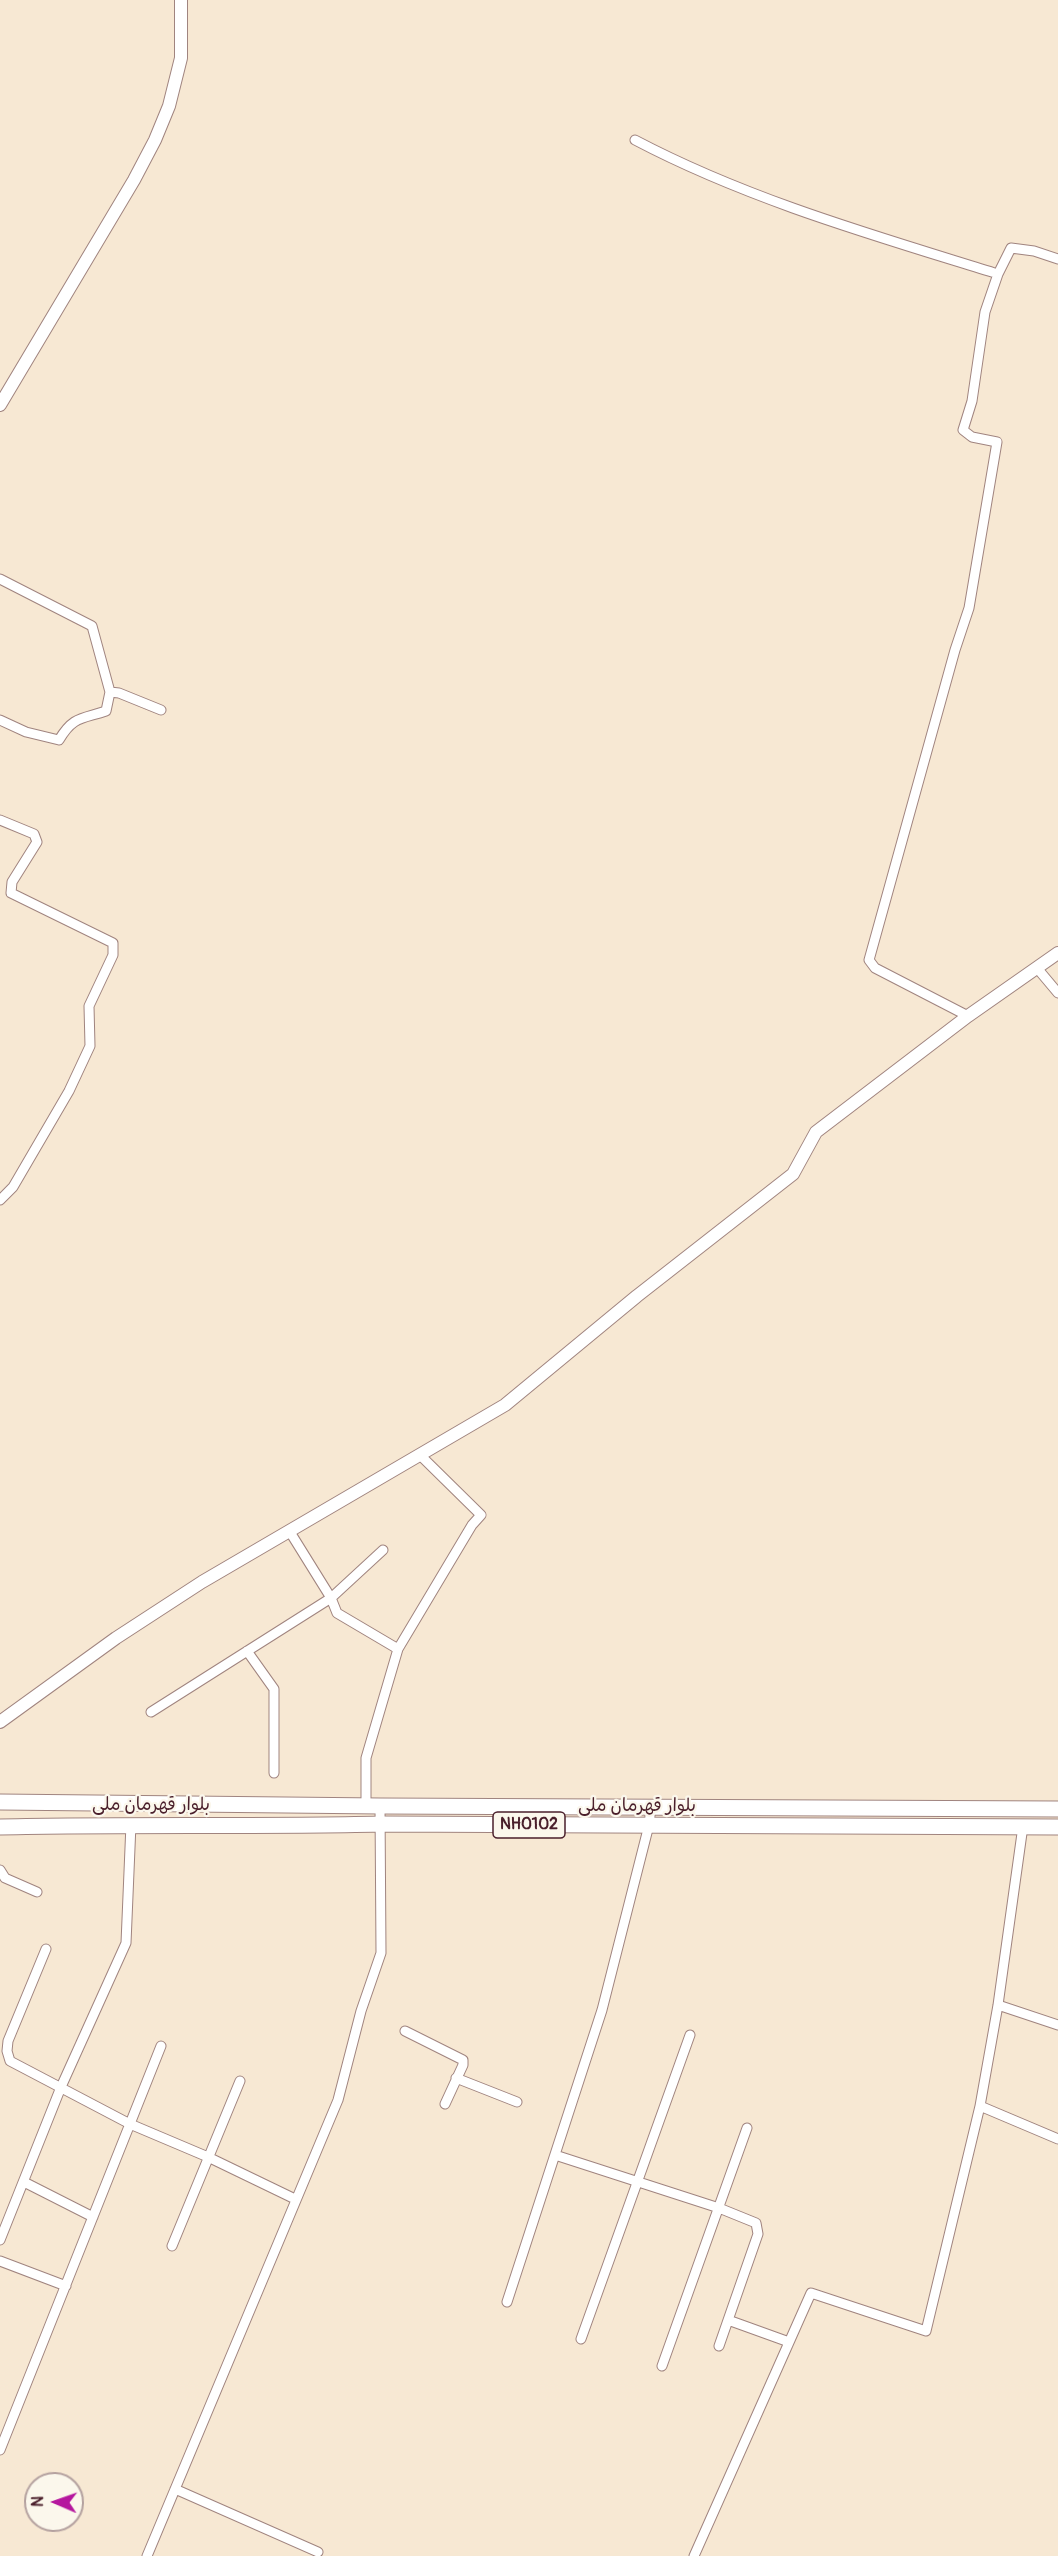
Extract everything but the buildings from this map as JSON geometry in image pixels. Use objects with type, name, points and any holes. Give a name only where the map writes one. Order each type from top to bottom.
[{"type":"highway","name":"بلوار قهرمان ملی","points":[[0,1802],[1058,1809]]},
{"type":"highway","name":"بلوار قهرمان ملی","points":[[0,1827],[132,1824],[1058,1827]]},
{"type":"street","points":[[0,405],[134,180],[154,140],[169,106],[181,58],[181,0]]},
{"type":"street","points":[[635,140],[674,161],[774,201],[856,230],[998,274]]},
{"type":"street","points":[[968,1016],[875,968],[869,960],[952,661],[969,608],[997,442],[972,437],[963,430],[972,400],[985,312],[998,274],[1011,248],[1034,251],[1058,259]]},
{"type":"street","points":[[0,579],[92,626],[110,692],[106,711],[74,721],[68,725],[59,740],[26,732],[0,720]]},
{"type":"street","points":[[110,692],[119,693],[161,710]]},
{"type":"street","points":[[0,820],[34,834],[37,842],[16,874],[11,893],[113,943],[113,955],[89,1006],[90,1046],[69,1090],[13,1187],[0,1200]]},
{"type":"street","points":[[0,1722],[116,1638],[202,1582],[505,1405],[638,1296],[793,1174],[816,1132],[968,1016],[1058,953]]},
{"type":"street","points":[[1037,968],[1058,993]]},
{"type":"street","points":[[147,2556],[338,2100],[362,2011],[381,1953],[381,1824],[373,1806],[366,1758],[398,1650],[472,1525],[481,1515],[420,1455]]},
{"type":"street","points":[[290,1532],[331,1598],[337,1613],[398,1650]]},
{"type":"street","points":[[151,1712],[331,1598],[383,1550]]},
{"type":"street","points":[[247,1651],[274,1689],[274,1773]]},
{"type":"street","points":[[507,2302],[602,2010],[649,1825],[651,1807]]},
{"type":"street","points":[[0,2240],[61,2087],[126,1943],[132,1824]]},
{"type":"street","points":[[694,2556],[811,2293],[926,2331],[980,2106],[998,2005],[1023,1826]]},
{"type":"street","points":[[0,1870],[5,1878],[38,1892]]},
{"type":"street","points":[[46,1949],[8,2041],[7,2051],[10,2061],[130,2124],[208,2157],[295,2199]]},
{"type":"street","points":[[998,2005],[1058,2025]]},
{"type":"street","points":[[405,2031],[463,2060],[463,2065],[446,2103]]},
{"type":"street","points":[[581,2339],[690,2035]]},
{"type":"street","points":[[0,2450],[160,2046]]},
{"type":"street","points":[[456,2078],[517,2102]]},
{"type":"street","points":[[172,2246],[240,2081]]},
{"type":"street","points":[[980,2106],[1058,2139]]},
{"type":"street","points":[[662,2366],[747,2128]]},
{"type":"street","points":[[555,2155],[719,2208],[756,2223],[758,2234],[719,2346]]},
{"type":"street","points":[[24,2182],[93,2217]]},
{"type":"street","points":[[0,2261],[66,2286]]},
{"type":"street","points":[[728,2320],[789,2342]]},
{"type":"street","points":[[175,2488],[318,2552]]}]
